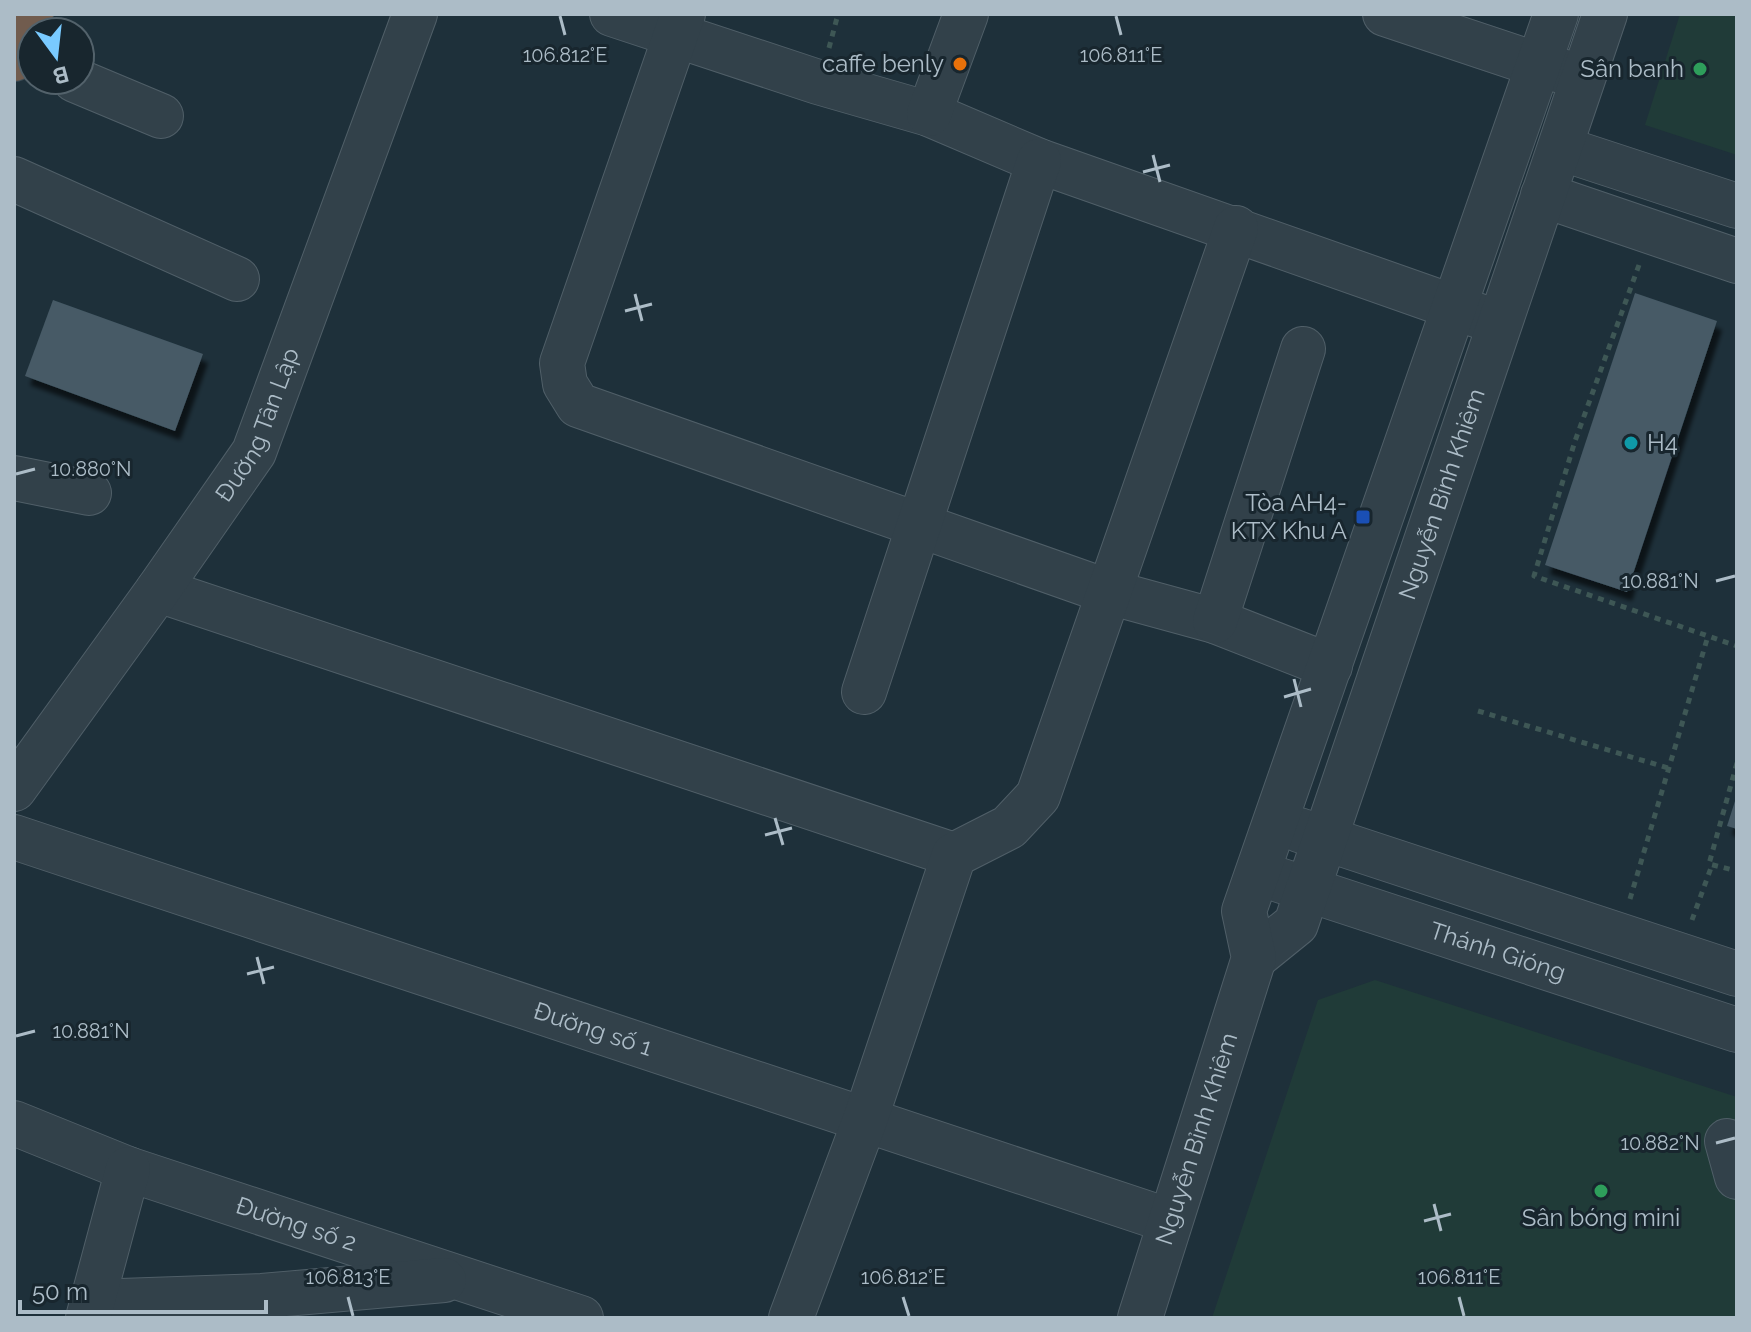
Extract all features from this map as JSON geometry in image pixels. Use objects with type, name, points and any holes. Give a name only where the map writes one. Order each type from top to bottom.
[{"type":"street","name":"Đường Tân Lập","points":[[14,789],[254,452],[415,14]]},
{"type":"street","points":[[612,14],[679,24],[929,114],[1039,161],[1500,323]]},
{"type":"street","points":[[929,114],[966,14]]},
{"type":"street","points":[[1385,14],[1538,65],[1584,76]]},
{"type":"street","name":"Nguyễn Bỉnh Khiêm","points":[[1140,1318],[1254,958],[1244,911],[1556,14]]},
{"type":"street","name":"Nguyễn Bỉnh Khiêm","points":[[1254,958],[1296,924],[1605,14]]},
{"type":"street","points":[[679,24],[562,363],[565,384],[578,405],[1109,592],[1215,621],[1330,666]]},
{"type":"street","points":[[96,89],[161,116]]},
{"type":"street","points":[[1543,195],[1724,257],[1732,204],[1560,148]]},
{"type":"street","points":[[864,692],[1039,161]]},
{"type":"street","points":[[14,179],[237,279]]},
{"type":"street","points":[[791,1318],[865,1120],[954,855],[1009,827],[1038,796],[1236,228]]},
{"type":"street","points":[[1215,621],[1303,349]]},
{"type":"street","points":[[14,478],[89,493]]},
{"type":"street","points":[[158,590],[954,855]]},
{"type":"street","points":[[1276,822],[1737,974]]},
{"type":"street","name":"Đường số 1","points":[[14,837],[1170,1221]]},
{"type":"street","name":"Thánh Gióng","points":[[1258,873],[1737,1030]]},
{"type":"street","name":"Đường số 2","points":[[14,1123],[128,1169],[581,1318]]},
{"type":"street","points":[[128,1169],[90,1310],[463,1279]]},
{"type":"path","points":[[1651,232],[1575,441],[1534,576],[1737,646]]},
{"type":"path","points":[[1619,936],[1708,636]]},
{"type":"path","points":[[1478,711],[1668,768]]},
{"type":"path","points":[[1737,763],[1709,864],[1737,871]]},
{"type":"path","points":[[1680,956],[1712,865]]},
{"type":"green space","name":"Sân banh","points":[[1680,14],[1737,14],[1737,155],[1645,125]]},
{"type":"green space","points":[[1375,980],[1737,1097],[1737,1318],[1212,1318],[1318,1000]]},
{"type":"building","name":"H4","points":[[1635,293],[1717,321],[1627,592],[1545,565]]},
{"type":"building","points":[[53,300],[203,354],[175,431],[25,376]]},
{"type":"building","points":[[1737,798],[1737,829],[1727,826]]},
{"type":"place","name":"caffe benly","points":[[960,64]]},
{"type":"place","name":"Sân banh","points":[[1700,69]]},
{"type":"place","name":"H4","points":[[1631,443]]},
{"type":"place","name":"Tòa AH4- KTX Khu A","points":[[1363,517]]},
{"type":"place","name":"Sân bóng mini","points":[[1601,1191]]}]
